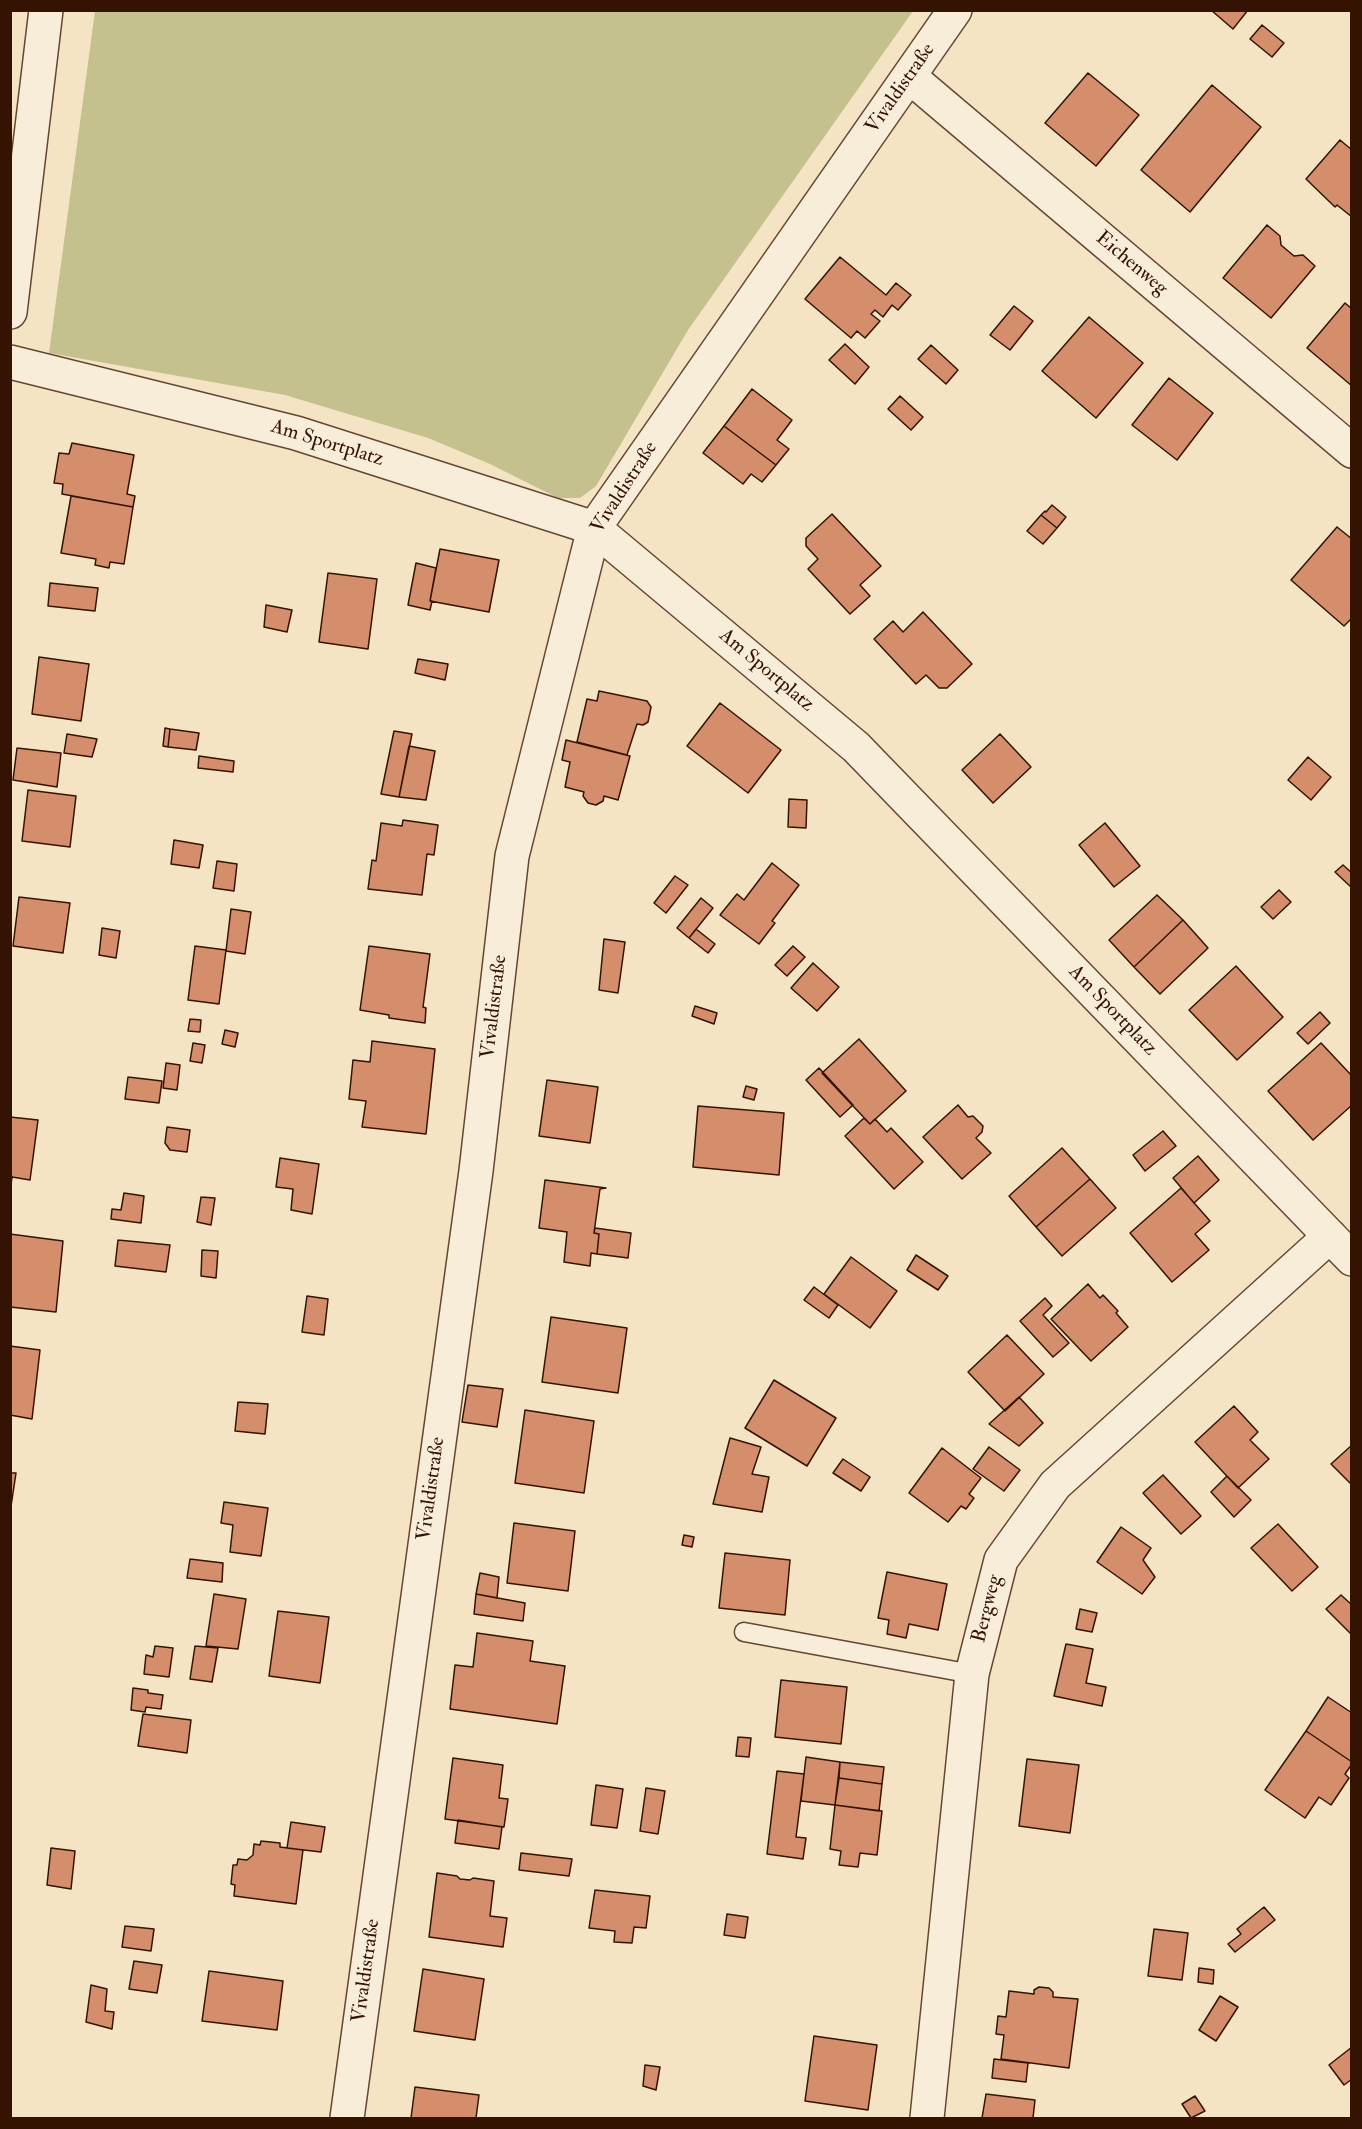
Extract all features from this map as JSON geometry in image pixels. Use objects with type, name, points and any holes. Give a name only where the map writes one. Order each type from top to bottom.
[{"type":"street","points":[[10,312],[46,10]]},
{"type":"street","name":"Vivaldistraße","points":[[347,2118],[476,1171],[512,856],[594,528],[955,10]]},
{"type":"street","name":"Eichenweg","points":[[910,77],[1352,451]]},
{"type":"street","name":"Am Sportplatz","points":[[10,363],[296,433],[594,528],[856,747],[1352,1259]]},
{"type":"street","name":"Bergweg","points":[[927,2118],[972,1674],[1001,1560],[1055,1485],[1330,1236]]},
{"type":"lane","points":[[744,1632],[972,1674]]},
{"type":"shaded area","points":[[95,10],[913,11],[688,330],[596,486],[580,498],[558,498],[490,464],[428,438],[285,395],[49,353]]},
{"type":"building","points":[[1211,10],[1248,10],[1233,29]]},
{"type":"building","points":[[1262,25],[1284,43],[1272,57],[1250,39]]},
{"type":"building","points":[[1088,73],[1139,115],[1096,166],[1045,123]]},
{"type":"building","points":[[1212,85],[1261,127],[1190,212],[1141,170]]},
{"type":"building","points":[[1340,140],[1352,150],[1352,217],[1337,205],[1335,207],[1306,179]]},
{"type":"building","points":[[1267,225],[1280,236],[1281,245],[1294,256],[1303,255],[1315,266],[1271,318],[1223,278]]},
{"type":"building","points":[[840,257],[886,295],[896,283],[911,295],[898,310],[892,305],[883,317],[875,310],[871,314],[880,321],[865,338],[857,331],[851,338],[805,299]]},
{"type":"building","points":[[1345,303],[1352,309],[1352,386],[1307,348]]},
{"type":"building","points":[[1014,306],[1033,321],[1010,350],[990,335]]},
{"type":"building","points":[[1089,317],[1143,363],[1096,418],[1042,371]]},
{"type":"building","points":[[845,344],[869,367],[855,384],[829,360]]},
{"type":"building","points":[[931,345],[958,370],[946,384],[918,359]]},
{"type":"building","points":[[1169,378],[1213,413],[1177,460],[1132,425]]},
{"type":"building","points":[[752,389],[792,420],[777,440],[789,449],[776,465],[724,426]]},
{"type":"building","points":[[900,396],[923,417],[911,430],[888,409]]},
{"type":"building","points":[[724,426],[776,465],[762,482],[751,474],[743,484],[703,453]]},
{"type":"building","points":[[72,443],[134,455],[127,494],[135,496],[133,507],[62,494],[63,484],[54,483],[59,453],[69,454]]},
{"type":"building","points":[[71,496],[133,507],[124,564],[110,562],[109,568],[95,565],[96,559],[61,553]]},
{"type":"building","points":[[1052,505],[1066,517],[1057,528],[1041,515]]},
{"type":"building","points":[[832,514],[881,566],[860,585],[870,596],[850,614],[808,569],[818,559],[806,546],[806,538]]},
{"type":"building","points":[[1041,515],[1057,528],[1043,544],[1027,531]]},
{"type":"building","points":[[1337,527],[1352,539],[1352,618],[1344,626],[1291,580]]},
{"type":"building","points":[[440,549],[499,560],[489,612],[430,601]]},
{"type":"building","points":[[416,563],[436,568],[430,610],[408,605]]},
{"type":"building","points":[[328,573],[377,579],[368,649],[319,642]]},
{"type":"building","points":[[50,583],[98,588],[95,611],[48,606]]},
{"type":"building","points":[[266,605],[292,610],[287,632],[264,627]]},
{"type":"building","points":[[923,612],[972,664],[947,688],[939,688],[926,675],[916,684],[874,639],[893,621],[903,632]]},
{"type":"building","points":[[39,657],[89,664],[81,721],[32,714]]},
{"type":"building","points":[[418,659],[448,664],[445,680],[415,673]]},
{"type":"building","points":[[599,691],[647,701],[651,707],[648,722],[643,725],[637,724],[627,755],[577,742],[587,699],[597,701]]},
{"type":"building","points":[[720,703],[781,750],[748,793],[687,746]]},
{"type":"building","points":[[165,728],[170,729],[168,747],[163,746]]},
{"type":"building","points":[[170,729],[199,733],[196,750],[168,747]]},
{"type":"building","points":[[394,731],[412,734],[399,797],[381,794]]},
{"type":"building","points":[[67,734],[97,739],[92,757],[64,753]]},
{"type":"building","points":[[1000,734],[1031,767],[993,803],[962,770]]},
{"type":"building","points":[[566,740],[630,756],[618,800],[604,796],[603,801],[596,805],[588,803],[583,796],[584,792],[565,787],[570,762],[562,760]]},
{"type":"building","points":[[409,746],[435,751],[426,800],[399,797]]},
{"type":"building","points":[[17,748],[61,753],[57,787],[13,780]]},
{"type":"building","points":[[199,756],[234,761],[233,772],[198,768]]},
{"type":"building","points":[[1308,757],[1331,777],[1311,800],[1288,780]]},
{"type":"building","points":[[28,790],[76,796],[70,847],[22,841]]},
{"type":"building","points":[[789,799],[807,800],[806,828],[788,827]]},
{"type":"building","points":[[403,820],[438,825],[434,855],[427,854],[422,895],[368,889],[372,860],[376,861],[381,823],[402,826]]},
{"type":"building","points":[[1105,823],[1140,866],[1114,887],[1079,845]]},
{"type":"building","points":[[174,840],[203,845],[199,868],[171,864]]},
{"type":"building","points":[[217,861],[237,864],[234,891],[213,888]]},
{"type":"building","points":[[772,863],[799,885],[772,921],[775,923],[759,944],[720,915],[737,894],[744,900]]},
{"type":"building","points":[[1343,865],[1352,873],[1352,888],[1335,872]]},
{"type":"building","points":[[675,876],[688,885],[666,913],[654,903]]},
{"type":"building","points":[[1279,890],[1291,902],[1273,919],[1261,907]]},
{"type":"building","points":[[1157,895],[1183,920],[1134,967],[1109,940]]},
{"type":"building","points":[[19,897],[70,903],[63,953],[13,946]]},
{"type":"building","points":[[701,898],[713,908],[689,938],[677,928]]},
{"type":"building","points":[[231,909],[251,912],[245,954],[226,951]]},
{"type":"building","points":[[1183,920],[1208,948],[1160,994],[1134,967]]},
{"type":"building","points":[[102,928],[120,931],[116,958],[99,955]]},
{"type":"building","points":[[696,929],[715,944],[708,953],[689,938]]},
{"type":"building","points":[[604,939],[625,942],[618,993],[599,990]]},
{"type":"building","points":[[195,946],[226,950],[219,1004],[188,1000]]},
{"type":"building","points":[[369,946],[430,954],[423,1007],[426,1008],[425,1023],[389,1018],[389,1015],[360,1010]]},
{"type":"building","points":[[793,946],[805,957],[787,976],[775,965]]},
{"type":"building","points":[[813,963],[839,987],[817,1011],[791,988]]},
{"type":"building","points":[[1236,966],[1283,1017],[1237,1060],[1189,1010]]},
{"type":"building","points":[[695,1006],[717,1013],[714,1024],[692,1016]]},
{"type":"building","points":[[1320,1012],[1330,1023],[1308,1044],[1297,1033]]},
{"type":"building","points":[[190,1019],[201,1020],[200,1032],[188,1031]]},
{"type":"building","points":[[225,1030],[238,1033],[235,1047],[222,1044]]},
{"type":"building","points":[[859,1039],[906,1091],[870,1124],[822,1073]]},
{"type":"building","points":[[372,1041],[435,1049],[426,1134],[362,1127],[366,1101],[349,1099],[353,1060],[370,1062]]},
{"type":"building","points":[[193,1043],[205,1045],[202,1063],[190,1061]]},
{"type":"building","points":[[1321,1043],[1352,1076],[1352,1105],[1313,1140],[1268,1091]]},
{"type":"building","points":[[166,1063],[180,1065],[177,1090],[163,1088]]},
{"type":"building","points":[[819,1068],[853,1105],[840,1117],[806,1080]]},
{"type":"building","points":[[128,1077],[162,1081],[159,1103],[125,1099]]},
{"type":"building","points":[[547,1080],[598,1087],[590,1143],[539,1136]]},
{"type":"building","points":[[746,1086],[757,1089],[754,1100],[743,1097]]},
{"type":"building","points":[[958,1105],[968,1117],[973,1116],[983,1126],[982,1132],[976,1138],[991,1153],[962,1179],[923,1137]]},
{"type":"building","points":[[698,1106],[784,1113],[779,1175],[693,1167]]},
{"type":"building","points":[[10,1117],[38,1120],[30,1180],[12,1177],[11,1185]]},
{"type":"building","points":[[864,1118],[870,1124],[875,1119],[887,1132],[891,1128],[923,1162],[894,1189],[845,1136]]},
{"type":"building","points":[[167,1127],[190,1130],[187,1152],[170,1150],[165,1143]]},
{"type":"building","points":[[1163,1131],[1176,1146],[1145,1171],[1133,1155]]},
{"type":"building","points":[[1062,1148],[1090,1179],[1036,1227],[1009,1196]]},
{"type":"building","points":[[1198,1156],[1219,1180],[1194,1203],[1173,1178]]},
{"type":"building","points":[[280,1158],[319,1164],[312,1214],[291,1210],[293,1189],[276,1187]]},
{"type":"building","points":[[1090,1179],[1116,1208],[1062,1256],[1036,1227]]},
{"type":"building","points":[[545,1180],[606,1188],[600,1189],[594,1233],[599,1234],[597,1254],[591,1253],[590,1266],[564,1262],[567,1232],[539,1228]]},
{"type":"building","points":[[1181,1188],[1210,1221],[1195,1234],[1209,1250],[1172,1282],[1130,1233]]},
{"type":"building","points":[[124,1193],[144,1196],[141,1223],[111,1219],[112,1209],[121,1210]]},
{"type":"building","points":[[201,1197],[215,1198],[211,1225],[197,1222]]},
{"type":"building","points":[[595,1228],[631,1233],[628,1258],[597,1254],[599,1234],[594,1233]]},
{"type":"building","points":[[10,1234],[63,1241],[56,1312],[10,1307]]},
{"type":"building","points":[[118,1240],[170,1245],[166,1272],[115,1266]]},
{"type":"building","points":[[202,1250],[218,1251],[216,1278],[201,1276]]},
{"type":"building","points":[[916,1255],[948,1276],[938,1290],[907,1270]]},
{"type":"building","points":[[851,1257],[897,1291],[870,1328],[824,1294]]},
{"type":"building","points":[[1088,1284],[1100,1298],[1103,1295],[1118,1311],[1116,1313],[1128,1327],[1091,1361],[1051,1319]]},
{"type":"building","points":[[814,1287],[838,1305],[829,1318],[804,1300]]},
{"type":"building","points":[[307,1296],[328,1299],[324,1335],[302,1332]]},
{"type":"building","points":[[1045,1298],[1052,1306],[1043,1315],[1069,1343],[1053,1357],[1020,1321]]},
{"type":"building","points":[[551,1317],[627,1328],[618,1393],[542,1382]]},
{"type":"building","points":[[1007,1335],[1044,1374],[1005,1411],[968,1372]]},
{"type":"building","points":[[10,1346],[40,1350],[32,1419],[10,1415]]},
{"type":"building","points":[[774,1380],[836,1418],[807,1466],[745,1428]]},
{"type":"building","points":[[468,1385],[503,1389],[497,1427],[462,1422]]},
{"type":"building","points":[[1019,1397],[1043,1423],[1019,1446],[989,1424]]},
{"type":"building","points":[[238,1402],[268,1404],[265,1434],[235,1431]]},
{"type":"building","points":[[1234,1406],[1258,1432],[1250,1440],[1269,1459],[1238,1488],[1195,1442]]},
{"type":"building","points":[[525,1410],[594,1421],[584,1493],[515,1483]]},
{"type":"building","points":[[730,1438],[761,1447],[752,1474],[769,1477],[762,1512],[713,1504]]},
{"type":"building","points":[[1352,1445],[1352,1485],[1331,1464]]},
{"type":"building","points":[[989,1447],[1020,1470],[1004,1491],[973,1469]]},
{"type":"building","points":[[942,1448],[981,1478],[969,1494],[974,1498],[966,1509],[961,1506],[948,1522],[909,1493]]},
{"type":"building","points":[[843,1459],[870,1477],[861,1491],[833,1473]]},
{"type":"building","points":[[10,1473],[16,1473],[10,1513]]},
{"type":"building","points":[[1163,1475],[1201,1516],[1181,1534],[1143,1493]]},
{"type":"building","points":[[1227,1476],[1251,1500],[1234,1517],[1211,1492]]},
{"type":"building","points":[[224,1502],[268,1508],[261,1556],[230,1552],[233,1525],[221,1523]]},
{"type":"building","points":[[514,1523],[575,1531],[568,1591],[507,1583]]},
{"type":"building","points":[[1278,1524],[1318,1567],[1292,1591],[1251,1548]]},
{"type":"building","points":[[1121,1527],[1151,1548],[1143,1560],[1155,1577],[1142,1594],[1097,1562]]},
{"type":"building","points":[[684,1535],[694,1537],[692,1547],[682,1545]]},
{"type":"building","points":[[725,1553],[790,1560],[785,1615],[719,1608]]},
{"type":"building","points":[[190,1559],[223,1563],[222,1582],[187,1578]]},
{"type":"building","points":[[887,1572],[947,1584],[938,1630],[909,1624],[906,1638],[887,1634],[889,1620],[878,1618]]},
{"type":"building","points":[[480,1573],[499,1577],[497,1598],[476,1594]]},
{"type":"building","points":[[214,1594],[246,1599],[238,1649],[206,1646]]},
{"type":"building","points":[[476,1594],[525,1603],[523,1621],[474,1614]]},
{"type":"building","points":[[1341,1595],[1352,1605],[1352,1635],[1326,1609]]},
{"type":"building","points":[[1080,1609],[1097,1613],[1092,1632],[1076,1629]]},
{"type":"building","points":[[278,1611],[329,1617],[320,1683],[269,1676]]},
{"type":"building","points":[[477,1633],[533,1641],[530,1661],[565,1666],[557,1724],[450,1709],[455,1665],[473,1667]]},
{"type":"building","points":[[1066,1644],[1093,1649],[1086,1683],[1106,1687],[1102,1706],[1054,1696]]},
{"type":"building","points":[[155,1646],[173,1648],[169,1677],[144,1674],[146,1655],[153,1657]]},
{"type":"building","points":[[195,1646],[218,1648],[212,1682],[190,1679]]},
{"type":"building","points":[[781,1680],[847,1687],[841,1744],[775,1737]]},
{"type":"building","points":[[133,1688],[163,1695],[161,1709],[146,1707],[145,1712],[131,1710]]},
{"type":"building","points":[[1328,1697],[1352,1713],[1352,1762],[1306,1731]]},
{"type":"building","points":[[143,1714],[191,1720],[187,1753],[138,1746]]},
{"type":"building","points":[[1306,1731],[1352,1764],[1345,1774],[1349,1778],[1331,1805],[1319,1797],[1305,1818],[1265,1790]]},
{"type":"building","points":[[738,1737],[751,1738],[749,1757],[736,1756]]},
{"type":"building","points":[[806,1757],[840,1762],[835,1805],[801,1801]]},
{"type":"building","points":[[453,1758],[503,1765],[499,1798],[508,1799],[504,1827],[445,1819]]},
{"type":"building","points":[[1027,1759],[1079,1765],[1070,1833],[1019,1826]]},
{"type":"building","points":[[840,1762],[884,1767],[882,1784],[839,1778]]},
{"type":"building","points":[[777,1771],[804,1774],[796,1837],[806,1838],[803,1859],[767,1854]]},
{"type":"building","points":[[839,1778],[882,1784],[879,1811],[835,1805]]},
{"type":"building","points":[[596,1785],[623,1789],[617,1828],[591,1825]]},
{"type":"building","points":[[646,1788],[665,1791],[658,1834],[640,1831]]},
{"type":"building","points":[[835,1805],[882,1811],[877,1855],[860,1853],[858,1867],[839,1865],[841,1851],[830,1849]]},
{"type":"building","points":[[458,1820],[502,1827],[499,1849],[455,1843]]},
{"type":"building","points":[[291,1822],[325,1827],[321,1852],[287,1848]]},
{"type":"building","points":[[261,1841],[280,1843],[280,1847],[303,1850],[296,1904],[234,1896],[235,1885],[231,1884],[233,1865],[237,1865],[238,1859],[247,1860],[253,1855],[254,1844],[260,1845]]},
{"type":"building","points":[[51,1848],[75,1851],[71,1889],[47,1885]]},
{"type":"building","points":[[521,1853],[572,1859],[569,1876],[519,1870]]},
{"type":"building","points":[[437,1873],[457,1876],[460,1879],[494,1881],[490,1916],[507,1918],[503,1947],[429,1937]]},
{"type":"building","points":[[595,1890],[650,1896],[646,1928],[634,1927],[632,1943],[614,1942],[615,1931],[589,1928]]},
{"type":"building","points":[[1264,1907],[1275,1920],[1235,1952],[1228,1944],[1241,1934],[1237,1929]]},
{"type":"building","points":[[727,1914],[748,1917],[745,1938],[724,1935]]},
{"type":"building","points":[[125,1926],[154,1929],[151,1951],[122,1947]]},
{"type":"building","points":[[1154,1929],[1188,1933],[1182,1980],[1148,1976]]},
{"type":"building","points":[[134,1961],[162,1965],[157,1993],[129,1989]]},
{"type":"building","points":[[1199,1968],[1214,1970],[1213,1984],[1198,1982]]},
{"type":"building","points":[[423,1969],[484,1979],[475,2040],[414,2031]]},
{"type":"building","points":[[209,1971],[283,1981],[277,2030],[202,2021]]},
{"type":"building","points":[[91,1985],[107,1989],[105,2011],[114,2012],[112,2029],[86,2022]]},
{"type":"building","points":[[1039,1987],[1049,1988],[1053,1992],[1053,1997],[1078,1999],[1069,2068],[1001,2059],[1004,2035],[996,2034],[998,2016],[1006,2017],[1009,1991],[1034,1994],[1034,1990]]},
{"type":"building","points":[[1220,1996],[1238,2007],[1216,2041],[1199,2030]]},
{"type":"building","points":[[814,2036],[877,2045],[868,2110],[805,2101]]},
{"type":"building","points":[[1352,2047],[1352,2079],[1344,2085],[1329,2065]]},
{"type":"building","points":[[994,2059],[1028,2063],[1026,2082],[992,2078]]},
{"type":"building","points":[[645,2065],[660,2067],[656,2090],[643,2086]]},
{"type":"building","points":[[415,2087],[479,2095],[476,2118],[411,2118]]},
{"type":"building","points":[[986,2094],[1035,2100],[1033,2118],[982,2118]]},
{"type":"building","points":[[1195,2096],[1205,2111],[1191,2118],[1182,2104]]}]
